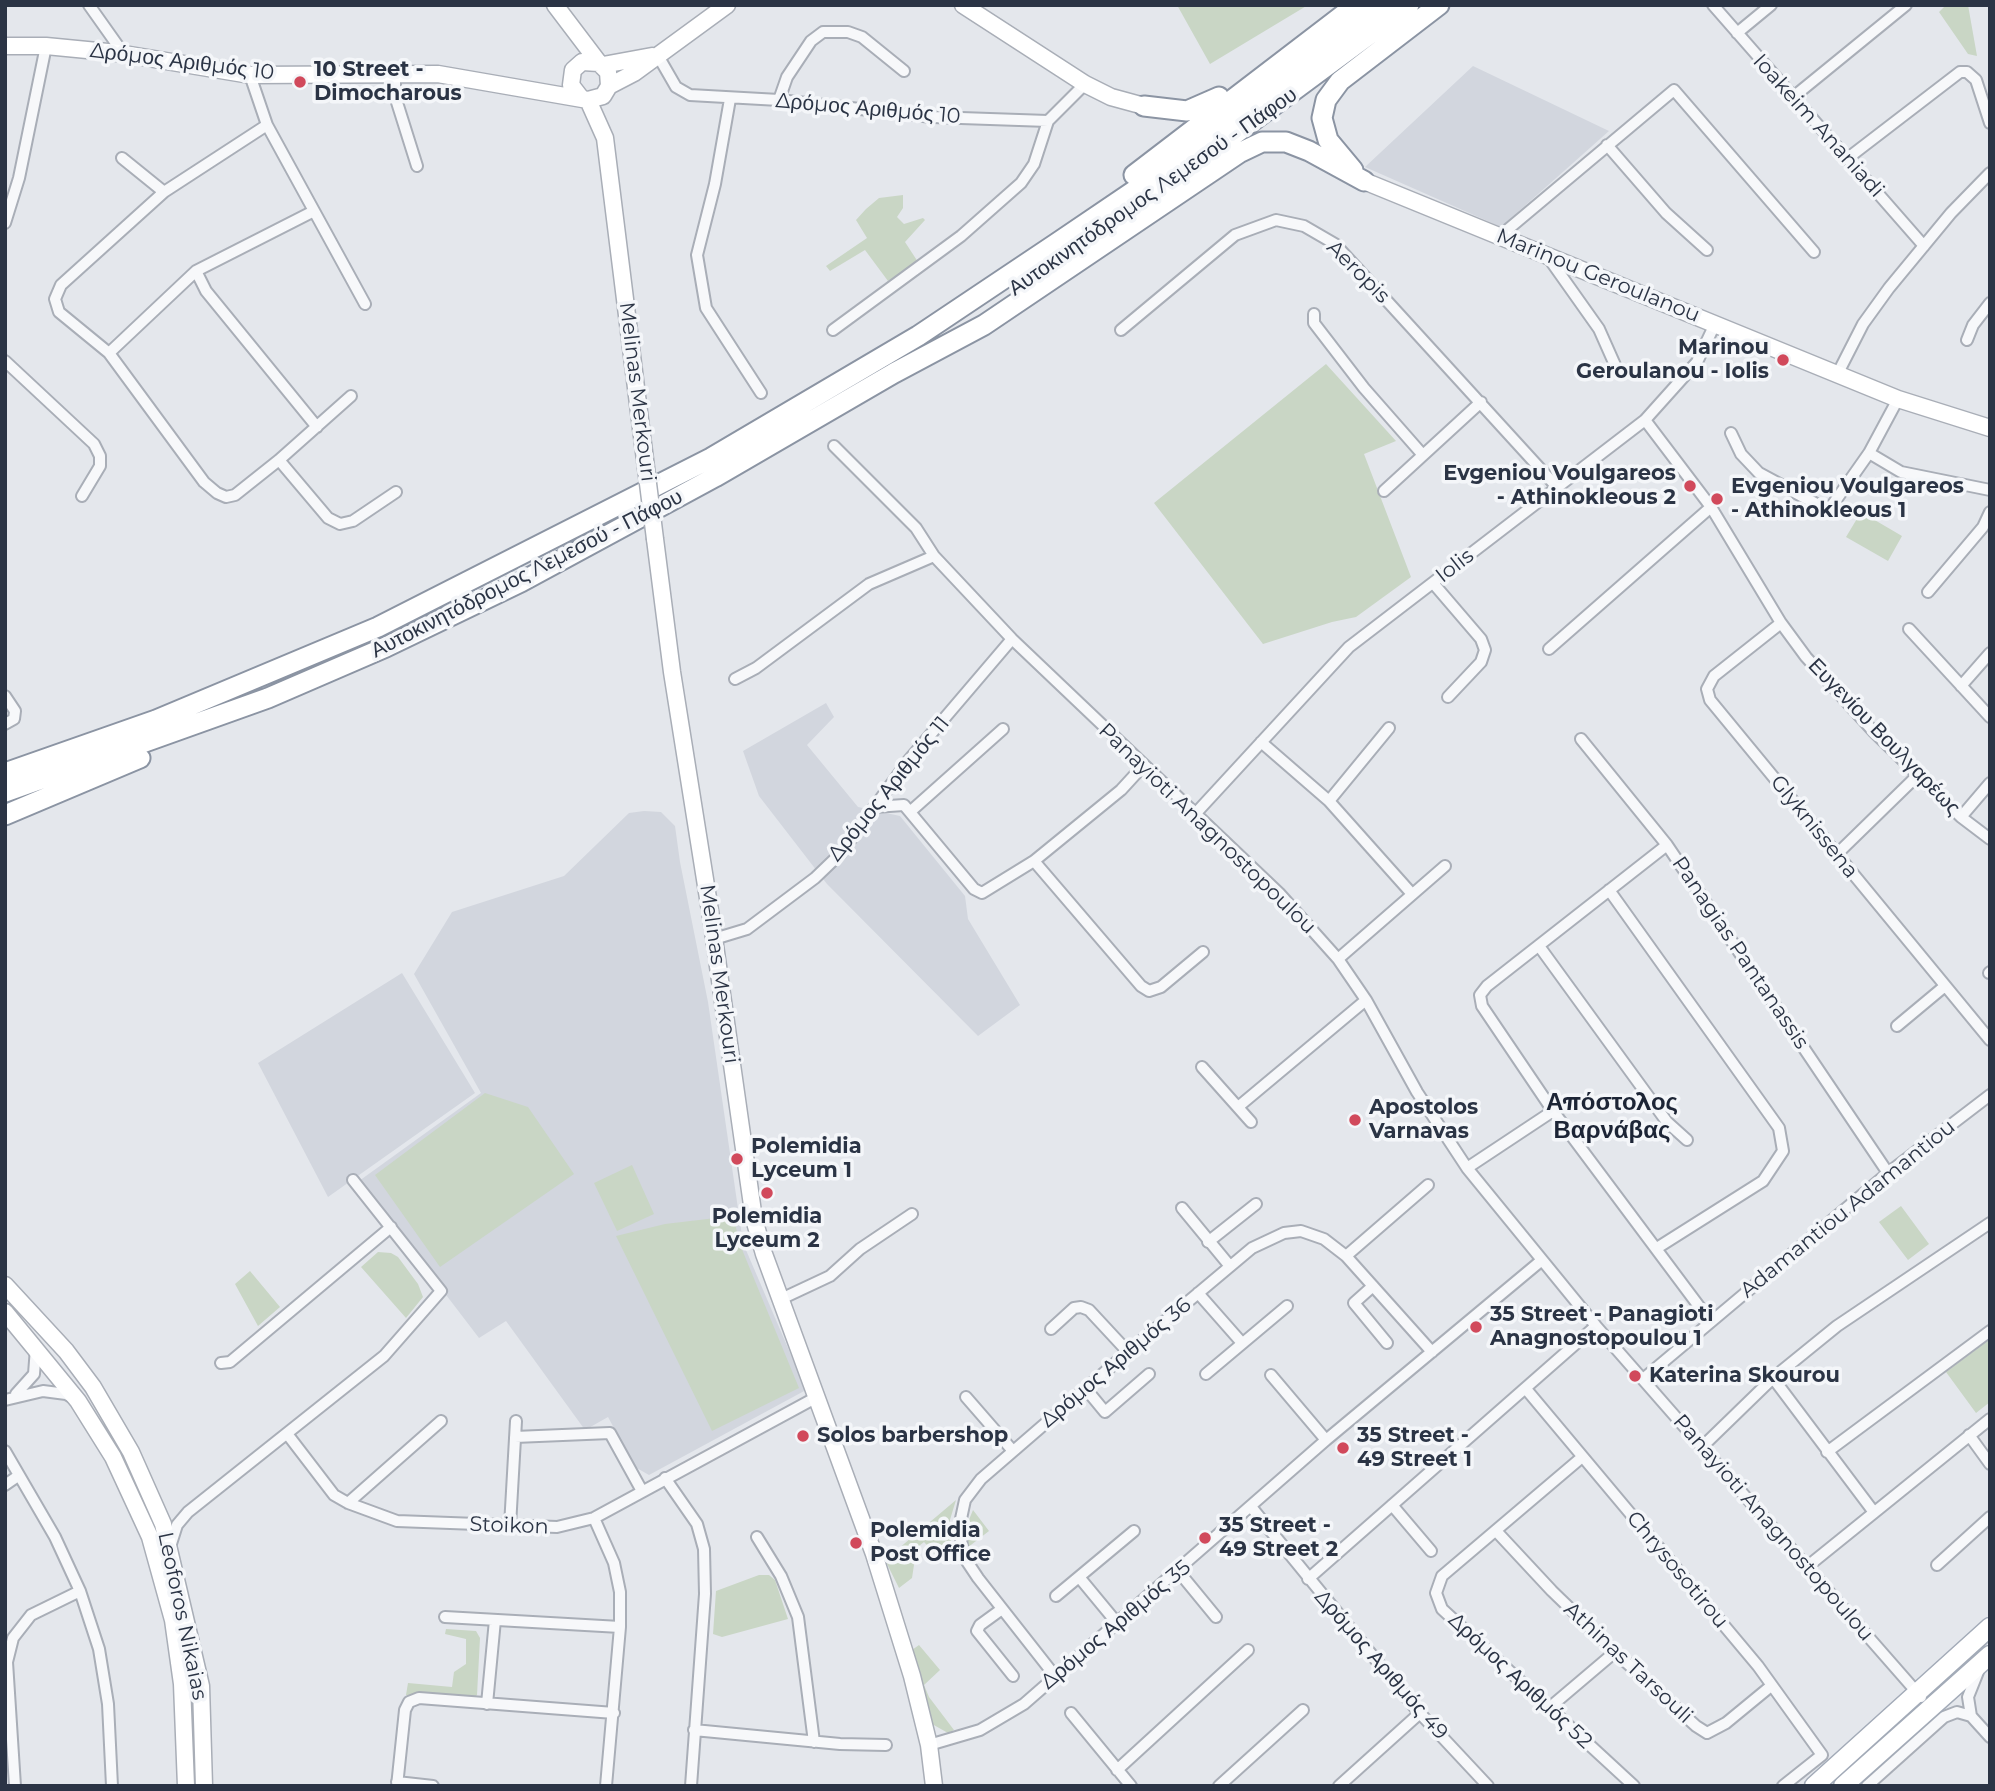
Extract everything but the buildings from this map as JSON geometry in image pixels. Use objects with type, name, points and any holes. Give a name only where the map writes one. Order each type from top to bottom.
[{"type":"highway","points":[[1057,243],[1129,178],[1356,5]]},
{"type":"highway","name":"Αυτοκινητόδρομος Λεμεσού - Πάφου","points":[[5,792],[268,698],[386,647],[521,582],[762,440],[1057,243],[1141,186],[1383,5]]},
{"type":"highway","name":"Αυτοκινητόδρομος Λεμεσού - Πάφου","points":[[894,373],[1202,161],[1409,5]]},
{"type":"highway","points":[[1364,181],[1340,159],[1328,140],[1322,118],[1326,100],[1340,81],[1439,5]]},
{"type":"highway","points":[[1202,161],[1385,45]]},
{"type":"highway","points":[[1143,106],[1187,111],[1261,75]]},
{"type":"highway","points":[[762,440],[984,325],[1239,153],[1262,142],[1286,142],[1297,146],[1364,181]]},
{"type":"highway","name":"Αυτοκινητόδρομος Λεμεσού - Πάφου","points":[[5,773],[156,720],[378,627],[762,440]]},
{"type":"highway","points":[[5,761],[250,681]]},
{"type":"highway","points":[[5,815],[177,743],[268,698]]},
{"type":"main road","points":[[559,11],[572,72],[573,91],[585,99],[603,96],[608,88],[727,5]]},
{"type":"main road","points":[[963,5],[1085,84],[1111,97],[1143,106]]},
{"type":"main road","points":[[559,11],[608,72],[608,88]]},
{"type":"main road","name":"Δρόμος Αριθμός 10","points":[[5,46],[46,46],[123,54],[250,75],[438,74],[585,99]]},
{"type":"main road","points":[[572,72],[588,61],[601,64],[655,55]]},
{"type":"main road","name":"Δρόμος Αριθμός 10","points":[[525,87],[546,85],[572,72]]},
{"type":"main road","name":"Melinas Merkouri","points":[[608,88],[605,138],[672,672],[754,1219],[874,1554],[929,1745],[934,1786]]},
{"type":"main road","name":"Melinas Merkouri","points":[[585,99],[605,138]]},
{"type":"main road","name":"Marinou Geroulanou","points":[[1364,181],[1898,399],[1990,428]]},
{"type":"main road","name":"Leoforos Nikaias","points":[[5,1285],[66,1352],[93,1387],[131,1452],[157,1511],[170,1548],[201,1686],[204,1786]]},
{"type":"main road","name":"Leoforos Nikaias","points":[[5,1312],[78,1401],[113,1457],[150,1537],[173,1620],[184,1709],[186,1786]]},
{"type":"main road","points":[[1814,1786],[1990,1627]]},
{"type":"main road","points":[[1843,1786],[1988,1657]]},
{"type":"street","points":[[89,5],[123,54]]},
{"type":"street","name":"Ioakeim Ananiadi","points":[[1713,5],[1924,246]]},
{"type":"street","points":[[1737,33],[1771,5]]},
{"type":"street","points":[[1792,98],[1906,5]]},
{"type":"street","points":[[779,100],[787,77],[811,41],[823,32],[848,32],[862,37],[904,71]]},
{"type":"street","points":[[5,223],[19,178],[46,46]]},
{"type":"street","name":"Δρόμος Αριθμός 10","points":[[655,55],[676,87],[690,95],[779,100],[932,117],[1048,121]]},
{"type":"street","points":[[1848,158],[1952,75],[1966,72],[1976,79],[1990,123]]},
{"type":"street","points":[[395,73],[395,96],[417,166]]},
{"type":"street","points":[[250,75],[267,125],[365,304]]},
{"type":"street","points":[[833,330],[961,236],[1021,183],[1034,164],[1048,121],[1085,84]]},
{"type":"street","points":[[1500,236],[1674,90],[1814,252]]},
{"type":"street","points":[[730,99],[715,184],[697,255],[706,308],[761,393]]},
{"type":"street","points":[[267,125],[164,192],[61,285],[55,299],[59,312],[110,353],[204,482],[217,494],[235,495],[351,396]]},
{"type":"street","points":[[1607,145],[1666,213],[1707,250]]},
{"type":"street","points":[[122,158],[164,192]]},
{"type":"street","points":[[1838,373],[1863,324],[1889,288],[1990,173]]},
{"type":"street","points":[[110,353],[196,271],[314,211]]},
{"type":"street","name":"Aeropis","points":[[1121,330],[1235,235],[1276,220],[1304,226],[1335,244],[1556,486]]},
{"type":"street","points":[[1546,255],[1599,329],[1615,365]]},
{"type":"street","points":[[196,271],[206,291],[317,427]]},
{"type":"street","points":[[1967,340],[1973,325],[1990,303]]},
{"type":"street","points":[[1314,314],[1314,323],[1322,334],[1422,454]]},
{"type":"street","name":"Iolis","points":[[1196,813],[1349,648],[1645,420],[1698,362],[1715,324]]},
{"type":"street","points":[[5,361],[94,444],[100,456],[100,466],[82,496]]},
{"type":"street","points":[[1731,433],[1741,454],[1759,473],[1822,507],[1831,507],[1868,453],[1898,399]]},
{"type":"street","points":[[1384,491],[1481,402]]},
{"type":"street","name":"Ευγενίου Βουλγαρέως","points":[[1645,420],[1711,507],[1781,623],[1806,657],[1874,732],[1961,817],[1990,839]]},
{"type":"street","name":"Panayioti Anagnostopoulou","points":[[834,446],[916,528],[934,556],[1012,639],[1279,893],[1338,959],[1366,1000],[1417,1092],[1467,1168],[1596,1326],[1931,1707]]},
{"type":"street","points":[[1868,453],[1901,472],[1990,490]]},
{"type":"street","points":[[279,460],[328,518],[340,524],[353,522],[396,492]]},
{"type":"street","points":[[1549,649],[1711,507]]},
{"type":"street","points":[[1928,592],[1983,527],[1990,512]]},
{"type":"street","points":[[735,679],[756,668],[869,584],[934,556]]},
{"type":"street","points":[[1433,583],[1481,639],[1485,650],[1482,662],[1448,697]]},
{"type":"street","name":"Glyknissena","points":[[1781,623],[1714,676],[1707,689],[1710,700],[1990,1040]]},
{"type":"street","points":[[1909,629],[1990,717]]},
{"type":"street","name":"Δρόμος Αριθμός 11","points":[[714,939],[747,929],[815,878],[841,853],[908,761],[1012,639]]},
{"type":"street","points":[[1961,686],[1990,653]]},
{"type":"street","points":[[5,696],[15,711],[14,719],[5,724]]},
{"type":"street","points":[[1329,802],[1389,728]]},
{"type":"street","points":[[911,811],[1003,729]]},
{"type":"street","name":"Panagias Pantanassis","points":[[1581,739],[1667,845],[1888,1173]]},
{"type":"street","points":[[1261,742],[1329,802],[1412,894]]},
{"type":"street","points":[[874,807],[889,808],[898,803],[911,811],[974,889],[982,892],[1034,861],[1121,790],[1143,766]]},
{"type":"street","points":[[1837,853],[1918,775]]},
{"type":"street","points":[[1961,817],[1990,783]]},
{"type":"street","points":[[1667,845],[1480,995],[1482,1006],[1553,1111],[1710,1321]]},
{"type":"street","points":[[1034,861],[1140,986],[1149,991],[1161,987],[1203,952]]},
{"type":"street","points":[[1338,959],[1445,866]]},
{"type":"street","points":[[1609,890],[1779,1128],[1783,1151],[1763,1181],[1657,1248]]},
{"type":"street","points":[[1539,946],[1667,1122],[1687,1140]]},
{"type":"street","points":[[1897,1026],[1945,986]]},
{"type":"street","points":[[1238,1107],[1366,1000]]},
{"type":"street","points":[[1202,1067],[1251,1122]]},
{"type":"street","name":"Adamantiou Adamantiou","points":[[1643,1379],[1888,1173],[1990,1095]]},
{"type":"street","points":[[1467,1168],[1553,1111]]},
{"type":"street","points":[[170,1548],[177,1525],[188,1512],[384,1356],[441,1291],[353,1180]]},
{"type":"street","points":[[1346,1256],[1428,1185]]},
{"type":"street","points":[[1208,1242],[1256,1204]]},
{"type":"street","points":[[1182,1208],[1228,1265]]},
{"type":"street","points":[[781,1299],[830,1276],[860,1249],[912,1214]]},
{"type":"street","points":[[1703,1446],[1773,1378],[1874,1299],[1990,1223]]},
{"type":"street","points":[[221,1363],[229,1362],[391,1227]]},
{"type":"street","name":"Δρόμος Αριθμός 36","points":[[1055,1676],[964,1557],[959,1528],[965,1500],[981,1479],[1228,1265],[1265,1240],[1284,1233],[1301,1231],[1324,1239],[1346,1256],[1432,1352]]},
{"type":"street","name":"Δρόμος Αριθμός 35","points":[[929,1745],[980,1730],[1024,1703],[1179,1572],[1326,1440],[1542,1260]]},
{"type":"street","points":[[1373,1286],[1354,1303],[1387,1343]]},
{"type":"street","points":[[1198,1293],[1242,1343]]},
{"type":"street","points":[[1206,1374],[1287,1306]]},
{"type":"street","points":[[1051,1329],[1074,1308],[1081,1307],[1089,1310],[1128,1352]]},
{"type":"street","points":[[1308,1579],[1596,1326]]},
{"type":"street","points":[[1827,1452],[1990,1331]]},
{"type":"street","points":[[10,1398],[34,1374],[36,1348]]},
{"type":"street","points":[[1086,1390],[1105,1412],[1149,1374]]},
{"type":"street","points":[[1271,1374],[1326,1440]]},
{"type":"street","points":[[1773,1378],[1873,1511]]},
{"type":"street","name":"Chrysosotirou","points":[[1526,1389],[1581,1458],[1690,1583],[1822,1755],[1783,1786]]},
{"type":"street","points":[[10,1398],[54,1391],[78,1401]]},
{"type":"street","name":"Stoikon","points":[[288,1435],[334,1494],[348,1503],[397,1521],[557,1527],[594,1518],[817,1397]]},
{"type":"street","points":[[966,1397],[1013,1451]]},
{"type":"street","points":[[1808,1566],[1990,1419]]},
{"type":"street","points":[[348,1503],[441,1421]]},
{"type":"street","points":[[510,1526],[516,1421]]},
{"type":"street","points":[[515,1437],[610,1433],[642,1491]]},
{"type":"street","points":[[1969,1435],[1990,1464]]},
{"type":"street","points":[[5,1451],[55,1536],[80,1591],[99,1649],[108,1704],[112,1786]]},
{"type":"street","name":"Δρόμος Αριθμός 52","points":[[1581,1458],[1442,1576],[1436,1593],[1442,1609],[1634,1786]]},
{"type":"street","points":[[5,1485],[18,1476]]},
{"type":"street","points":[[665,1478],[697,1524],[704,1549],[705,1594],[691,1786]]},
{"type":"street","points":[[1392,1505],[1431,1551]]},
{"type":"street","name":"Δρόμος Αριθμός 49","points":[[1252,1508],[1420,1713],[1485,1784]]},
{"type":"street","points":[[157,1511],[174,1516],[188,1512]]},
{"type":"street","points":[[1937,1565],[1990,1517]]},
{"type":"street","points":[[594,1518],[614,1563],[620,1592],[614,1713],[606,1786]]},
{"type":"street","points":[[1056,1595],[1134,1531]]},
{"type":"street","name":"Athinas Tarsouli","points":[[1497,1532],[1615,1652],[1707,1733],[1726,1723],[1771,1686]]},
{"type":"street","points":[[757,1536],[781,1576],[798,1617],[814,1742]]},
{"type":"street","points":[[1179,1572],[1216,1617]]},
{"type":"street","points":[[1079,1577],[1117,1623]]},
{"type":"street","points":[[15,1786],[7,1662],[13,1638],[31,1615],[80,1591]]},
{"type":"street","points":[[1002,1609],[980,1625],[977,1631],[1013,1676]]},
{"type":"street","points":[[445,1617],[620,1627]]},
{"type":"street","points":[[487,1704],[495,1620]]},
{"type":"street","points":[[1117,1770],[1248,1650]]},
{"type":"street","points":[[1549,1708],[1615,1652]]},
{"type":"street","points":[[1971,1716],[1968,1697],[1970,1684],[1988,1657]]},
{"type":"street","points":[[433,1786],[397,1784],[409,1702],[419,1698],[614,1713]]},
{"type":"street","points":[[1219,1786],[1303,1710]]},
{"type":"street","points":[[1867,1786],[1944,1717],[1957,1712],[1971,1716],[1990,1737]]},
{"type":"street","points":[[1071,1713],[1131,1786]]},
{"type":"street","points":[[1339,1786],[1420,1713]]},
{"type":"street","points":[[694,1730],[814,1742],[886,1745]]},
{"type":"shaded area","points":[[1473,66],[1609,131],[1501,227],[1365,167]]},
{"type":"shaded area","points":[[826,703],[834,717],[807,745],[858,807],[900,816],[965,896],[968,919],[1020,1005],[978,1036],[827,884],[759,796],[743,751]]},
{"type":"shaded area","points":[[661,812],[675,826],[708,1002],[743,1243],[806,1390],[649,1475],[635,1467],[608,1417],[585,1430],[506,1321],[479,1338],[359,1181],[481,1093],[414,974],[452,912],[564,876],[629,813]]},
{"type":"shaded area","points":[[402,973],[475,1093],[328,1197],[258,1063]]},
{"type":"green space","points":[[1177,5],[1308,5],[1210,64]]},
{"type":"green space","points":[[1946,5],[1968,5],[1977,56],[1968,54],[1939,12]]},
{"type":"green space","points":[[903,195],[903,208],[897,217],[904,224],[923,218],[925,220],[905,242],[918,262],[888,281],[865,250],[830,271],[826,266],[867,238],[856,220],[866,209],[879,198]]},
{"type":"green space","points":[[1326,364],[1396,441],[1364,454],[1411,577],[1356,617],[1263,644],[1154,503]]},
{"type":"green space","points":[[1861,512],[1902,536],[1888,561],[1846,537]]},
{"type":"green space","points":[[485,1093],[528,1107],[574,1174],[440,1267],[375,1175]]},
{"type":"green space","points":[[632,1165],[654,1214],[617,1231],[594,1183]]},
{"type":"green space","points":[[1901,1206],[1929,1244],[1908,1260],[1879,1222]]},
{"type":"green space","points":[[733,1216],[741,1247],[799,1388],[712,1431],[616,1236],[665,1224]]},
{"type":"green space","points":[[378,1252],[391,1253],[398,1257],[418,1284],[423,1297],[406,1318],[361,1267]]},
{"type":"green space","points":[[250,1271],[280,1307],[258,1326],[235,1284]]},
{"type":"green space","points":[[1990,1339],[1990,1402],[1976,1413],[1946,1372]]},
{"type":"green space","points":[[956,1500],[949,1523],[952,1548],[939,1558],[924,1542],[910,1553],[914,1565],[912,1578],[899,1588],[885,1560]]},
{"type":"green space","points":[[973,1510],[989,1531],[967,1548],[966,1527]]},
{"type":"green space","points":[[759,1575],[769,1575],[775,1580],[788,1619],[722,1637],[713,1634],[716,1591]]},
{"type":"green space","points":[[446,1629],[476,1631],[480,1638],[477,1695],[472,1700],[406,1695],[408,1683],[452,1687],[454,1672],[466,1664],[466,1639],[445,1634]]},
{"type":"green space","points":[[919,1645],[940,1670],[924,1685],[929,1697],[954,1730],[948,1733],[932,1724],[914,1668],[912,1650]]},
{"type":"place","name":"10 Street - Dimocharous","points":[[300,82]]},
{"type":"place","name":"Marinou Geroulanou - Iolis","points":[[1783,360]]},
{"type":"place","name":"Evgeniou Voulgareos - Athinokleous 2","points":[[1690,486]]},
{"type":"place","name":"Evgeniou Voulgareos - Athinokleous 1","points":[[1717,499]]},
{"type":"place","name":"Apostolos Varnavas","points":[[1355,1120]]},
{"type":"place","name":"Polemidia Lyceum 1","points":[[737,1159]]},
{"type":"place","name":"Polemidia Lyceum 2","points":[[767,1193]]},
{"type":"place","name":"35 Street - Panagioti Anagnostopoulou 1","points":[[1476,1327]]},
{"type":"place","name":"Katerina Skourou","points":[[1635,1376]]},
{"type":"place","name":"Solos barbershop","points":[[803,1436]]},
{"type":"place","name":"35 Street - 49 Street 1","points":[[1343,1448]]},
{"type":"place","name":"35 Street - 49 Street 2","points":[[1205,1538]]},
{"type":"place","name":"Polemidia Post Office","points":[[856,1543]]},
{"type":"district","name":"Απόστολος Βαρνάβας","points":[[1612,1117]]}]
